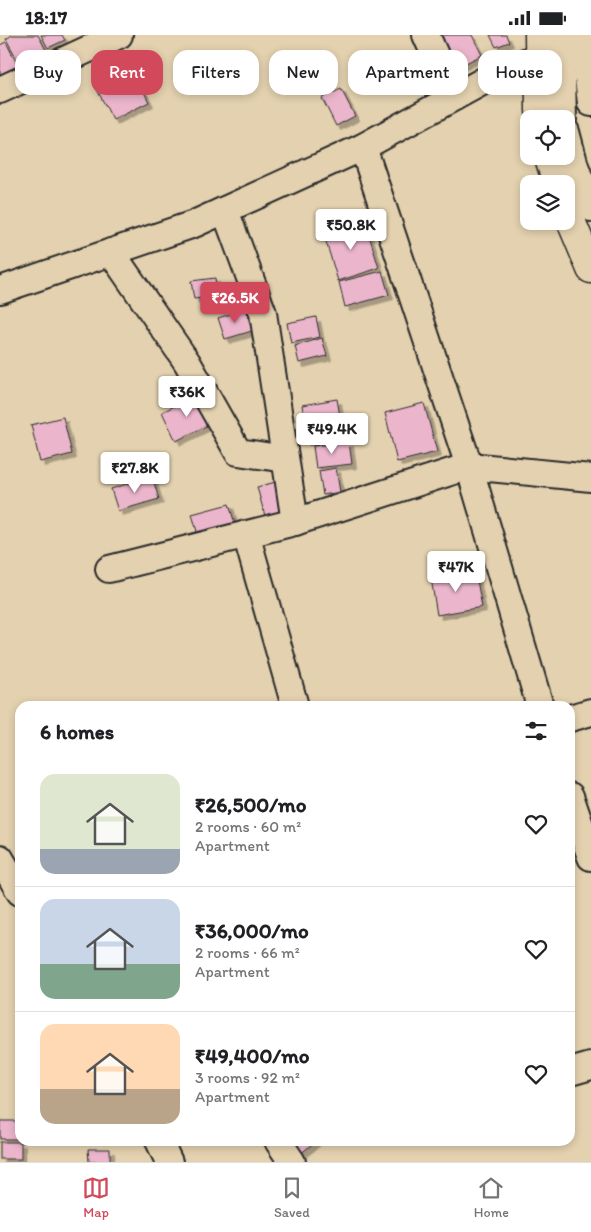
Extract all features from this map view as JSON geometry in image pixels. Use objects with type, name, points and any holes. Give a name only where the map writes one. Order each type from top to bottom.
[{"type":"main road","points":[[540,110],[560,40]]},
{"type":"main road","points":[[575,230],[591,269]]},
{"type":"street","points":[[0,90],[119,35]]},
{"type":"street","points":[[426,35],[454,97]]},
{"type":"street","points":[[0,290],[194,224],[363,147],[560,40]]},
{"type":"street","points":[[560,40],[591,103]]},
{"type":"street","points":[[560,40],[563,110]]},
{"type":"street","points":[[363,147],[469,466],[539,701]]},
{"type":"street","points":[[575,165],[591,208]]},
{"type":"street","points":[[224,210],[263,313],[295,522]]},
{"type":"street","points":[[111,253],[187,362],[238,452],[279,458]]},
{"type":"street","points":[[110,569],[295,522],[469,466],[591,478]]},
{"type":"street","points":[[246,534],[294,701]]},
{"type":"street","points":[[575,717],[591,713]]},
{"type":"street","points":[[575,811],[591,857]]},
{"type":"street","points":[[575,1071],[591,1066]]},
{"type":"street","points":[[161,1146],[169,1162]]},
{"type":"street","points":[[281,1146],[292,1162]]},
{"type":"building","points":[[12,35],[38,35],[46,50],[15,50],[15,55],[6,39]]},
{"type":"building","points":[[41,35],[62,35],[65,40],[48,48]]},
{"type":"building","points":[[434,35],[472,35],[480,50],[478,57],[468,62],[468,50],[442,50]]},
{"type":"building","points":[[490,35],[506,35],[509,42],[496,47]]},
{"type":"building","points":[[6,42],[15,60],[15,68],[0,75],[0,45]]},
{"type":"building","points":[[341,89],[355,116],[336,126],[322,98],[328,95],[338,95],[338,90]]},
{"type":"building","points":[[100,95],[146,95],[149,102],[113,120]]},
{"type":"building","points":[[365,222],[379,268],[338,281],[324,235]]},
{"type":"building","points":[[382,271],[389,295],[345,307],[339,282]]},
{"type":"building","points":[[215,278],[217,296],[194,299],[191,281]]},
{"type":"building","points":[[246,309],[252,331],[225,339],[218,318]]},
{"type":"building","points":[[316,317],[320,337],[291,343],[287,323]]},
{"type":"building","points":[[322,338],[327,356],[299,363],[295,346]]},
{"type":"building","points":[[198,395],[212,423],[176,441],[162,412]]},
{"type":"building","points":[[337,399],[344,439],[309,445],[302,405]]},
{"type":"building","points":[[424,403],[437,452],[397,462],[385,413]]},
{"type":"building","points":[[63,417],[72,454],[40,462],[31,425]]},
{"type":"building","points":[[349,442],[352,464],[316,468],[313,446]]},
{"type":"building","points":[[336,468],[340,492],[323,495],[319,471]]},
{"type":"building","points":[[152,476],[159,499],[118,511],[111,489]]},
{"type":"building","points":[[294,477],[302,506],[265,516],[257,487]]},
{"type":"building","points":[[229,504],[235,524],[198,535],[192,514]]},
{"type":"building","points":[[475,570],[482,607],[437,615],[431,578]]},
{"type":"building","points":[[0,1121],[15,1121],[15,1139],[0,1139]]},
{"type":"building","points":[[0,1142],[15,1142],[15,1146],[21,1146],[21,1159],[0,1159]]},
{"type":"building","points":[[296,1146],[310,1146],[299,1155]]},
{"type":"building","points":[[88,1149],[110,1149],[110,1162],[89,1162]]}]
